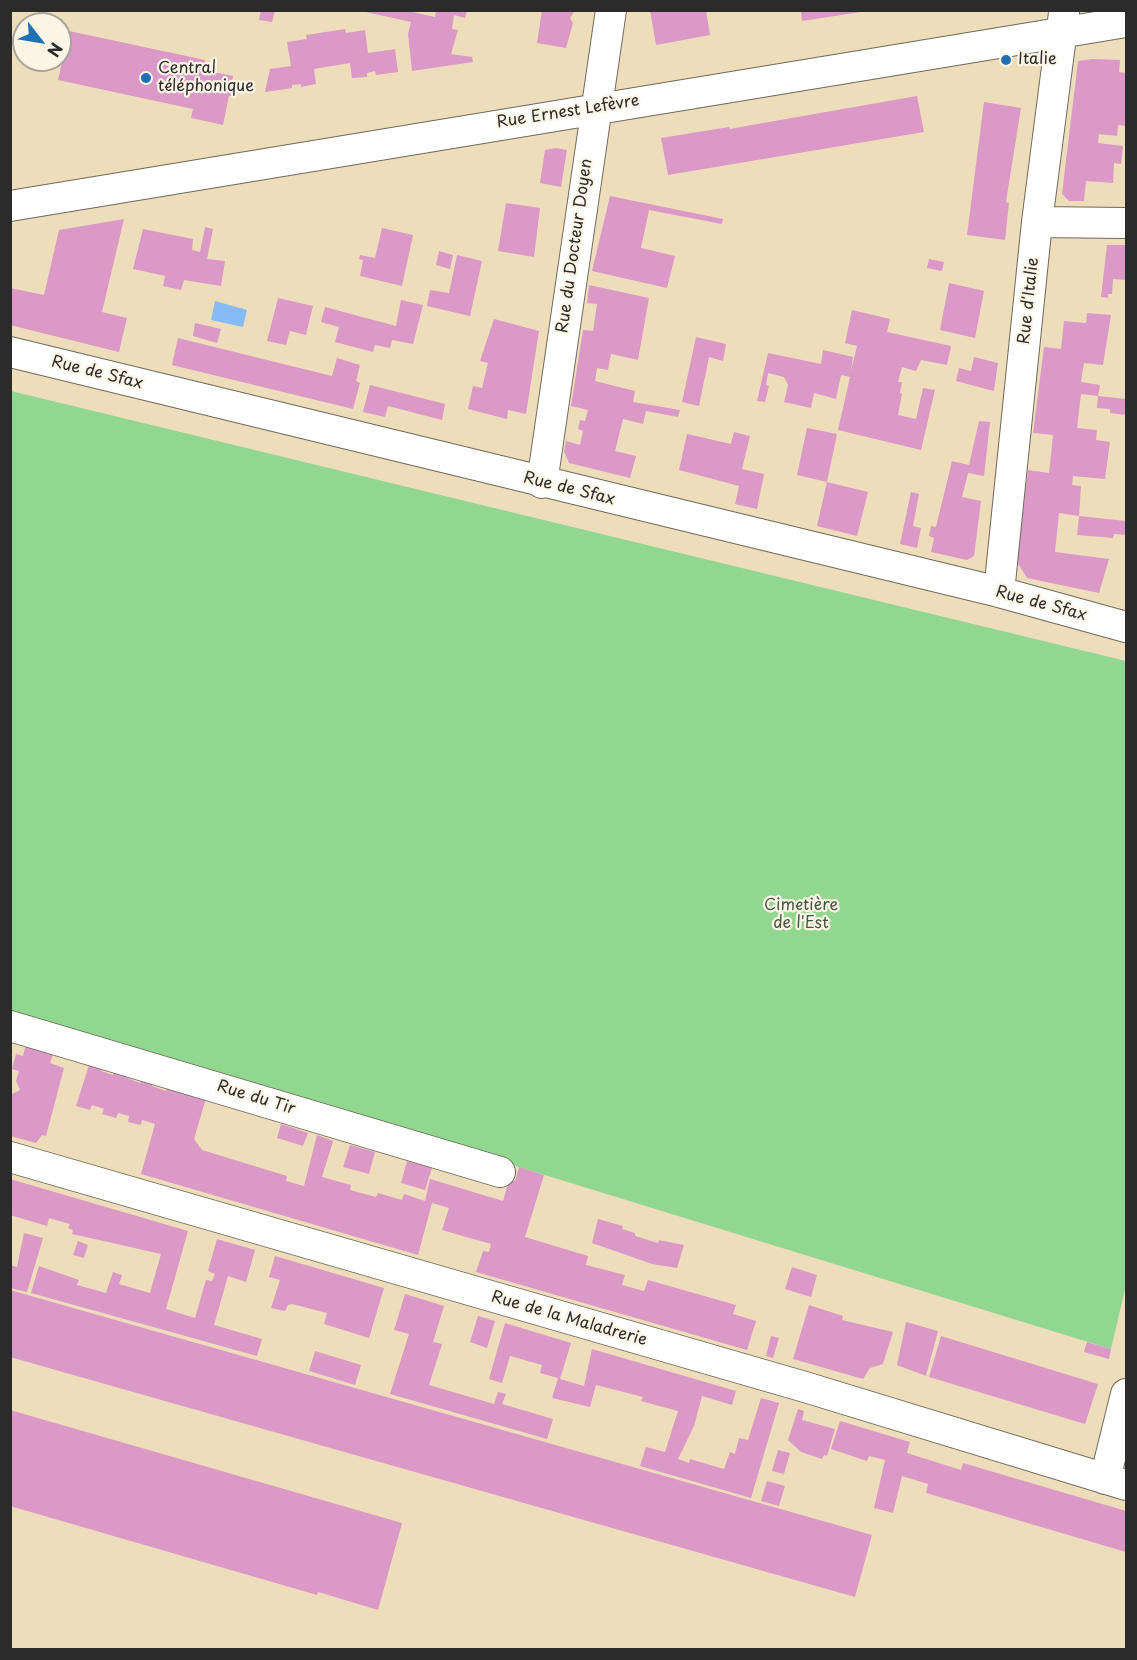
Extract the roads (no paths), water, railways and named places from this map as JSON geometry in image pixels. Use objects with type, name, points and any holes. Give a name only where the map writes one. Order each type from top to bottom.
[{"type":"street","name":"Rue du Docteur Doyen","points":[[542,483],[611,10]]},
{"type":"street","name":"Rue Ernest Lefèvre","points":[[10,206],[595,108],[1062,21],[1126,22]]},
{"type":"street","name":"Rue d'Italie","points":[[999,592],[1037,222],[1062,21]]},
{"type":"street","points":[[1037,222],[1126,223]]},
{"type":"street","name":"Rue de Sfax","points":[[10,352],[542,483],[999,592],[1126,627]]},
{"type":"street","name":"Rue du Tir","points":[[10,1026],[501,1172]]},
{"type":"street","name":"Rue de la Maladrerie","points":[[10,1157],[805,1387],[1116,1482]]},
{"type":"street","points":[[1116,1482],[1126,1394]]},
{"type":"water","points":[[215,301],[247,310],[243,327],[211,320]]},
{"type":"place","name":"Italie","points":[[1006,60]]},
{"type":"place","name":"Central téléphonique","points":[[146,78]]},
{"type":"park label","name":"Cimetière de l'Est","points":[[801,915]]}]
